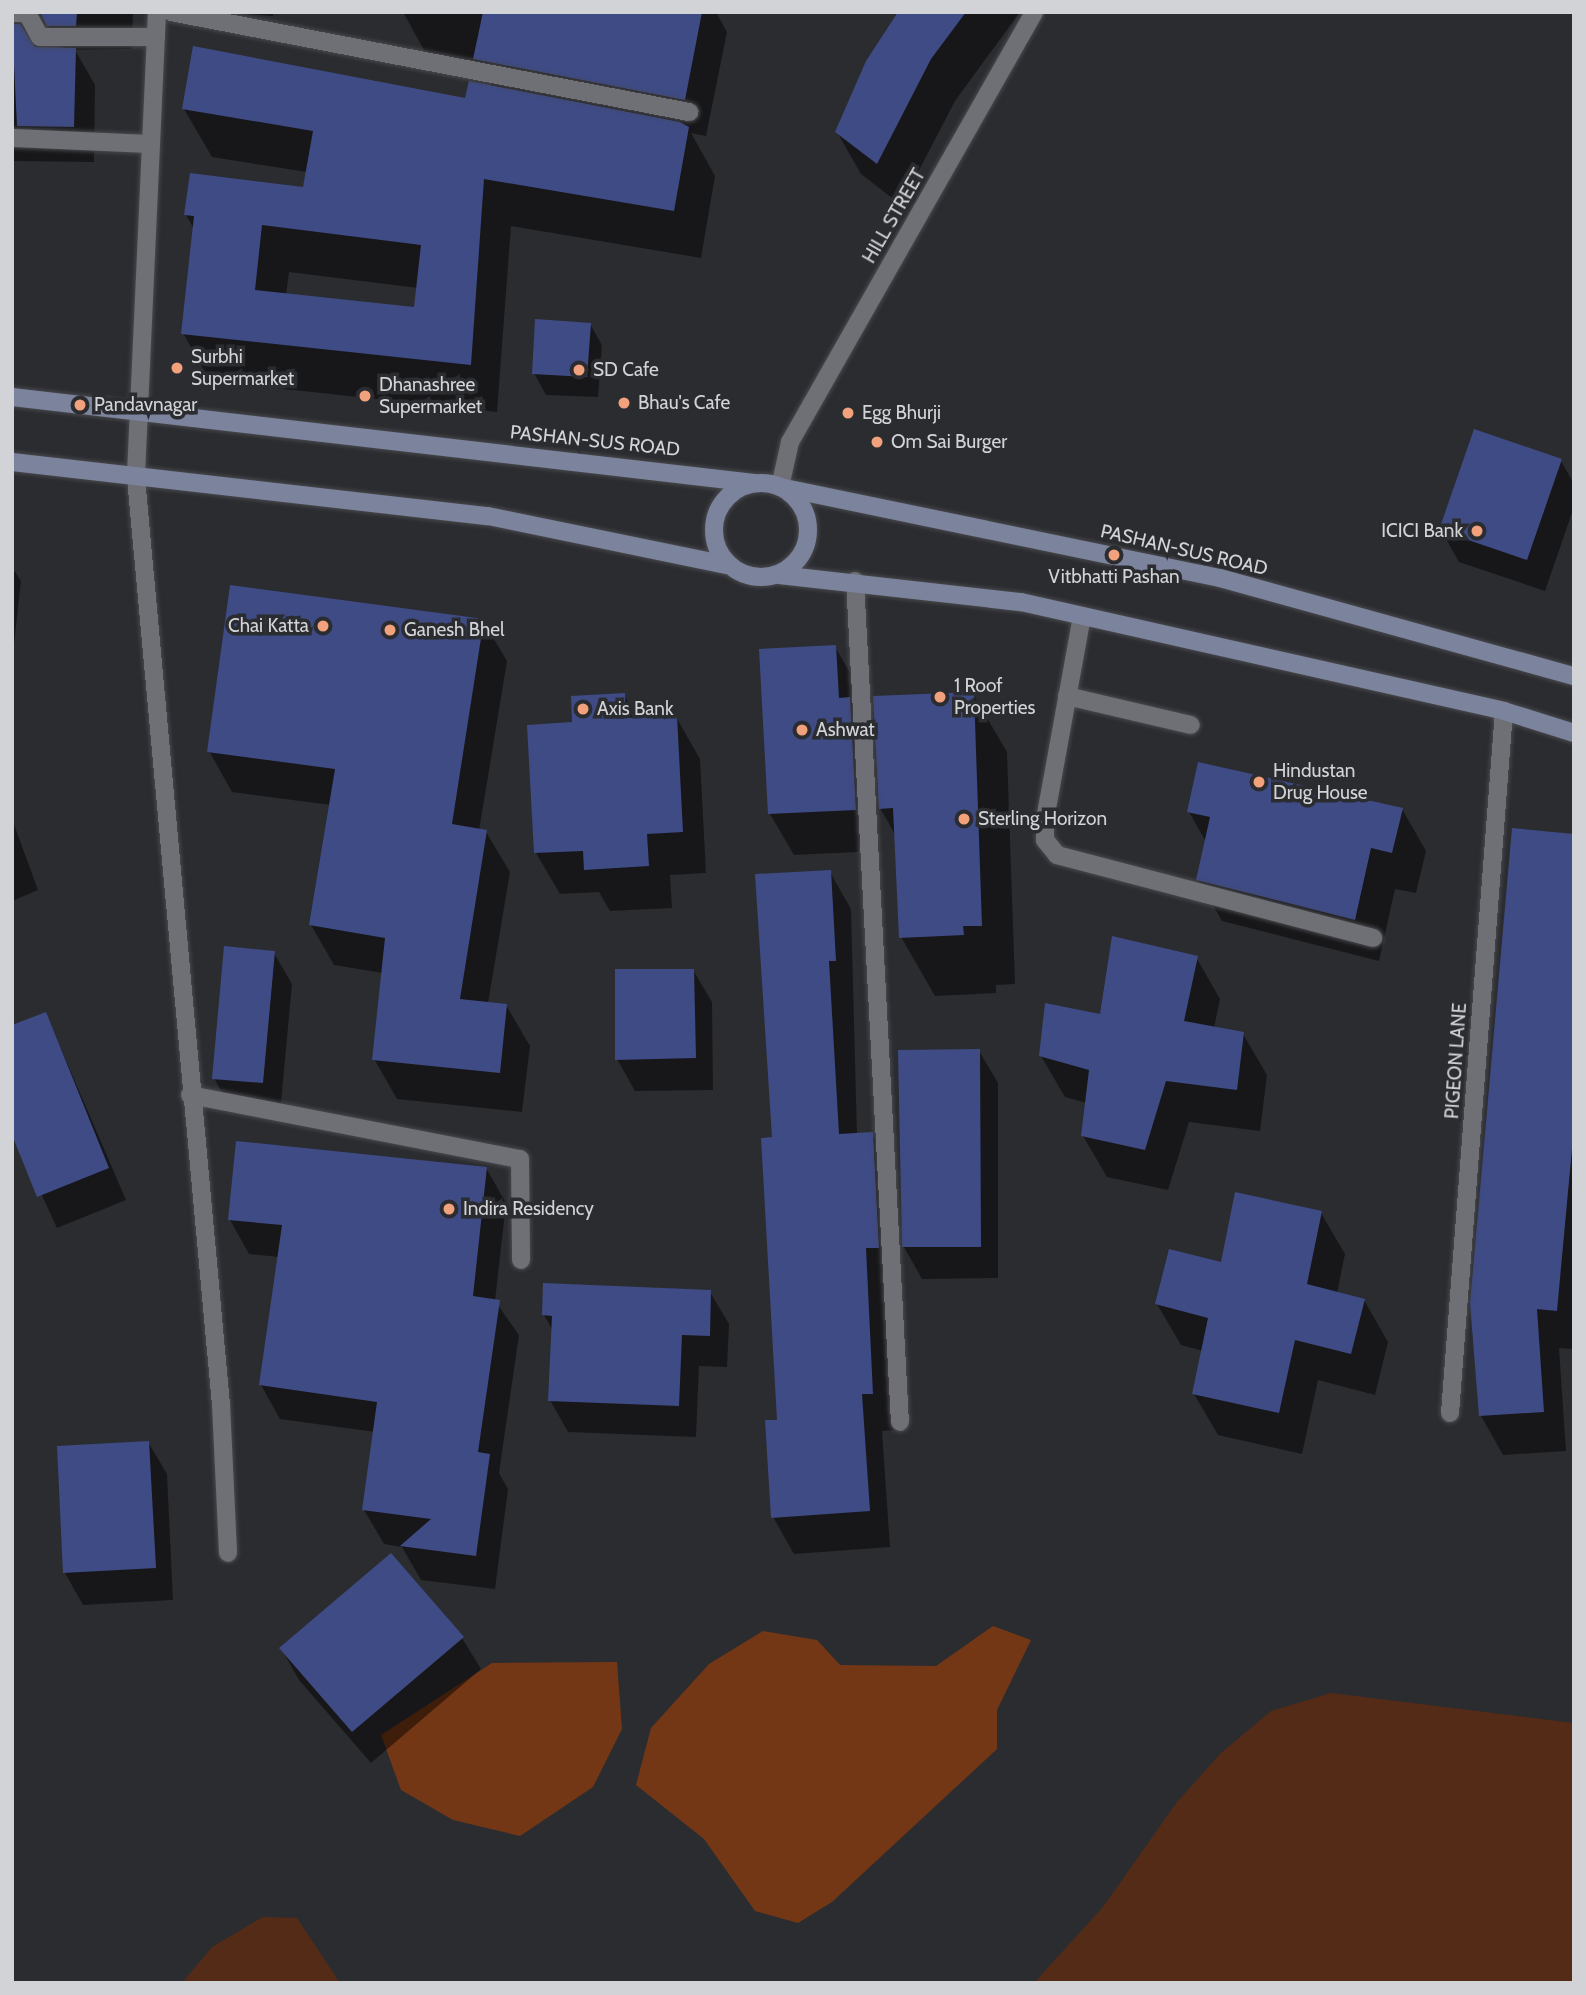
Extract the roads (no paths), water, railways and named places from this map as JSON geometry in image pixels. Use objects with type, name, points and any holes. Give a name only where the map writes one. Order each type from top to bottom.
[{"type":"main road","name":"PASHAN-SUS ROAD","points":[[12,397],[754,483]]},
{"type":"main road","points":[[12,463],[488,516],[727,565],[752,578],[779,575],[947,589],[1082,616],[1504,711],[1574,733]]},
{"type":"main road","points":[[727,565],[713,526],[720,506],[754,483],[780,486],[798,500],[808,520],[808,542],[798,562],[779,575]]},
{"type":"main road","name":"PASHAN-SUS ROAD","points":[[780,486],[1220,578],[1574,676]]},
{"type":"street","points":[[157,12],[136,478],[190,1095],[221,1404],[228,1553]]},
{"type":"street","points":[[171,12],[689,112]]},
{"type":"street","name":"HILL STREET","points":[[780,486],[790,442],[1034,12]]},
{"type":"street","points":[[12,13],[27,13],[40,37],[156,37]]},
{"type":"street","points":[[12,138],[151,144]]},
{"type":"street","points":[[855,581],[900,1422]]},
{"type":"street","points":[[1082,616],[1045,819],[1045,840],[1057,855],[1373,938]]},
{"type":"street","points":[[1068,696],[1191,725]]},
{"type":"street","name":"PIGEON LANE","points":[[1450,1413],[1504,711]]},
{"type":"street","points":[[190,1095],[520,1159],[521,1260]]},
{"type":"place","name":"Surbhi Supermarket","points":[[177,368]]},
{"type":"place","name":"SD Cafe","points":[[579,370]]},
{"type":"place","name":"Dhanashree Supermarket","points":[[365,396]]},
{"type":"place","name":"Bhau's Cafe","points":[[624,403]]},
{"type":"place","name":"Pandavnagar","points":[[80,405]]},
{"type":"place","name":"Egg Bhurji","points":[[848,413]]},
{"type":"place","name":"Om Sai Burger","points":[[877,442]]},
{"type":"place","name":"ICICI Bank","points":[[1477,531]]},
{"type":"place","name":"Vitbhatti Pashan","points":[[1114,555]]},
{"type":"place","name":"Chai Katta","points":[[323,626]]},
{"type":"place","name":"Ganesh Bhel","points":[[390,630]]},
{"type":"place","name":"1 Roof Properties","points":[[940,697]]},
{"type":"place","name":"Axis Bank","points":[[583,709]]},
{"type":"place","name":"Ashwat","points":[[802,730]]},
{"type":"place","name":"Hindustan Drug House","points":[[1259,782]]},
{"type":"place","name":"Sterling Horizon","points":[[964,819]]},
{"type":"place","name":"Indira Residency","points":[[449,1209]]}]
